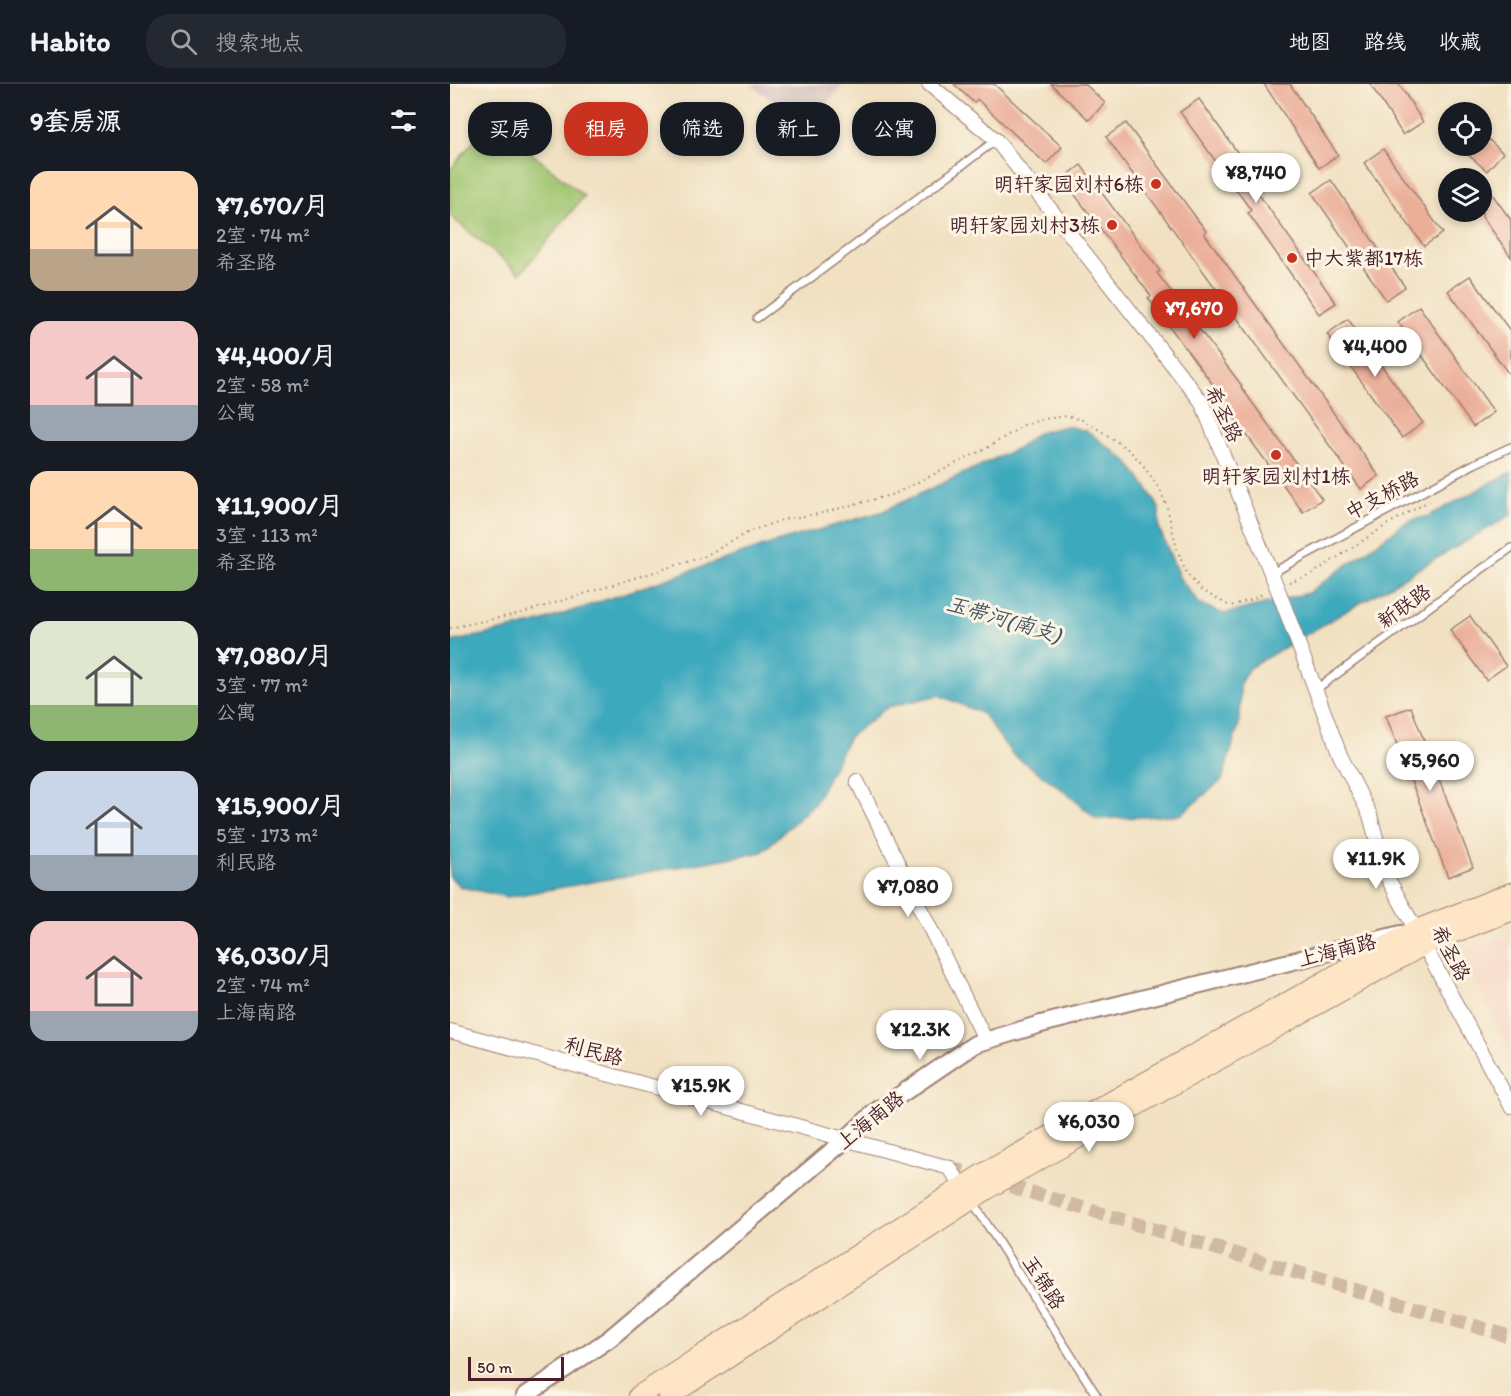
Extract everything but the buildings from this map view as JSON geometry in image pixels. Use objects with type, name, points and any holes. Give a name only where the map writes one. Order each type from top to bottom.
[{"type":"main road","name":"上海南路","points":[[639,1396],[966,1193],[1420,938],[1511,893]]},
{"type":"main road","name":"上海南路","points":[[1420,938],[1511,911]]},
{"type":"main road","name":"上海南路","points":[[669,1396],[966,1193]]},
{"type":"street","name":"希圣路","points":[[929,84],[996,140],[1201,401],[1340,755],[1370,815],[1386,875],[1511,1106]]},
{"type":"street","points":[[857,781],[986,1041]]},
{"type":"street","name":"上海南路","points":[[525,1396],[609,1339],[845,1140],[875,1112],[975,1044],[1041,1024],[1420,938]]},
{"type":"street","name":"利民路","points":[[450,1031],[950,1168],[966,1193]]},
{"type":"lane","points":[[757,318],[996,140]]},
{"type":"lane","name":"中支桥路","points":[[1275,585],[1474,464],[1511,447]]},
{"type":"lane","name":"新联路","points":[[1315,690],[1511,548]]},
{"type":"lane","name":"玉锦路","points":[[966,1193],[1097,1396]]},
{"type":"path","points":[[450,628],[522,613],[693,561],[751,531],[785,519],[818,514],[894,494],[987,448],[1024,425],[1067,416],[1083,420],[1104,433],[1129,450],[1143,465],[1160,490],[1167,507],[1177,549],[1187,574],[1201,590],[1230,606],[1250,600],[1275,585],[1312,574],[1388,524],[1429,501]]},
{"type":"shaded area","points":[[750,84],[844,84],[828,102],[774,102]]},
{"type":"shaded area","points":[[1511,934],[1511,1054],[1460,953]]},
{"type":"green space","points":[[468,148],[468,156],[535,156],[584,196],[520,274],[450,216],[450,170]]},
{"type":"water","name":"玉带河(南支)","points":[[1066,426],[1087,431],[1127,461],[1159,508],[1159,528],[1180,579],[1200,604],[1224,614],[1308,593],[1408,521],[1429,516],[1511,472],[1511,515],[1249,668],[1240,683],[1240,721],[1222,780],[1180,815],[1097,819],[1059,787],[1012,754],[983,714],[939,695],[888,707],[849,737],[814,804],[762,852],[507,897],[461,887],[450,877],[450,642],[534,624],[773,543],[881,512],[1020,447],[1037,433]]},
{"type":"tunnel","points":[[950,1168],[1511,1337]]},
{"type":"place","name":"明轩家园刘村6栋","points":[[1156,184]]},
{"type":"place","name":"明轩家园刘村3栋","points":[[1112,225]]},
{"type":"place","name":"中大紫都17栋","points":[[1292,258]]},
{"type":"place","name":"明轩家园刘村1栋","points":[[1276,455]]}]
